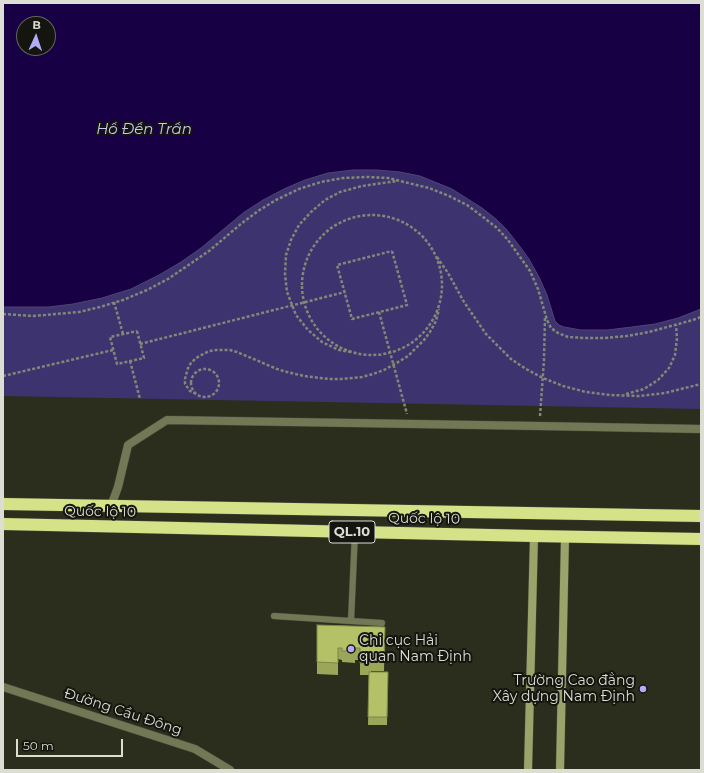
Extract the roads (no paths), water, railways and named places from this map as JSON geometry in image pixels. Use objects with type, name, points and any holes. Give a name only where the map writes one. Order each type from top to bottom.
[{"type":"highway","name":"Quốc lộ 10","points":[[3,504],[701,516]]},
{"type":"highway","name":"Quốc lộ 10","points":[[3,524],[701,539]]},
{"type":"street","points":[[112,506],[128,445],[167,420],[701,429]]},
{"type":"street","points":[[528,770],[534,536]]},
{"type":"street","points":[[560,770],[565,537]]},
{"type":"street","name":"Đường Cầu Đông","points":[[3,687],[195,749],[230,770]]},
{"type":"lane","points":[[351,621],[355,532]]},
{"type":"lane","points":[[274,616],[382,623]]},
{"type":"water","name":"Hồ Đền Trần","points":[[3,3],[701,3],[701,309],[678,318],[655,324],[607,330],[581,330],[559,325],[555,321],[547,295],[529,259],[507,230],[496,219],[482,208],[452,189],[420,176],[377,170],[353,170],[328,173],[305,180],[263,200],[243,213],[201,248],[181,262],[131,289],[102,298],[49,307],[3,307]]},
{"type":"place","name":"Chi cục Hải quan Nam Định","points":[[351,649]]},
{"type":"place","name":"Trường Cao đẳng Xây dựng Nam Định","points":[[643,689]]}]
